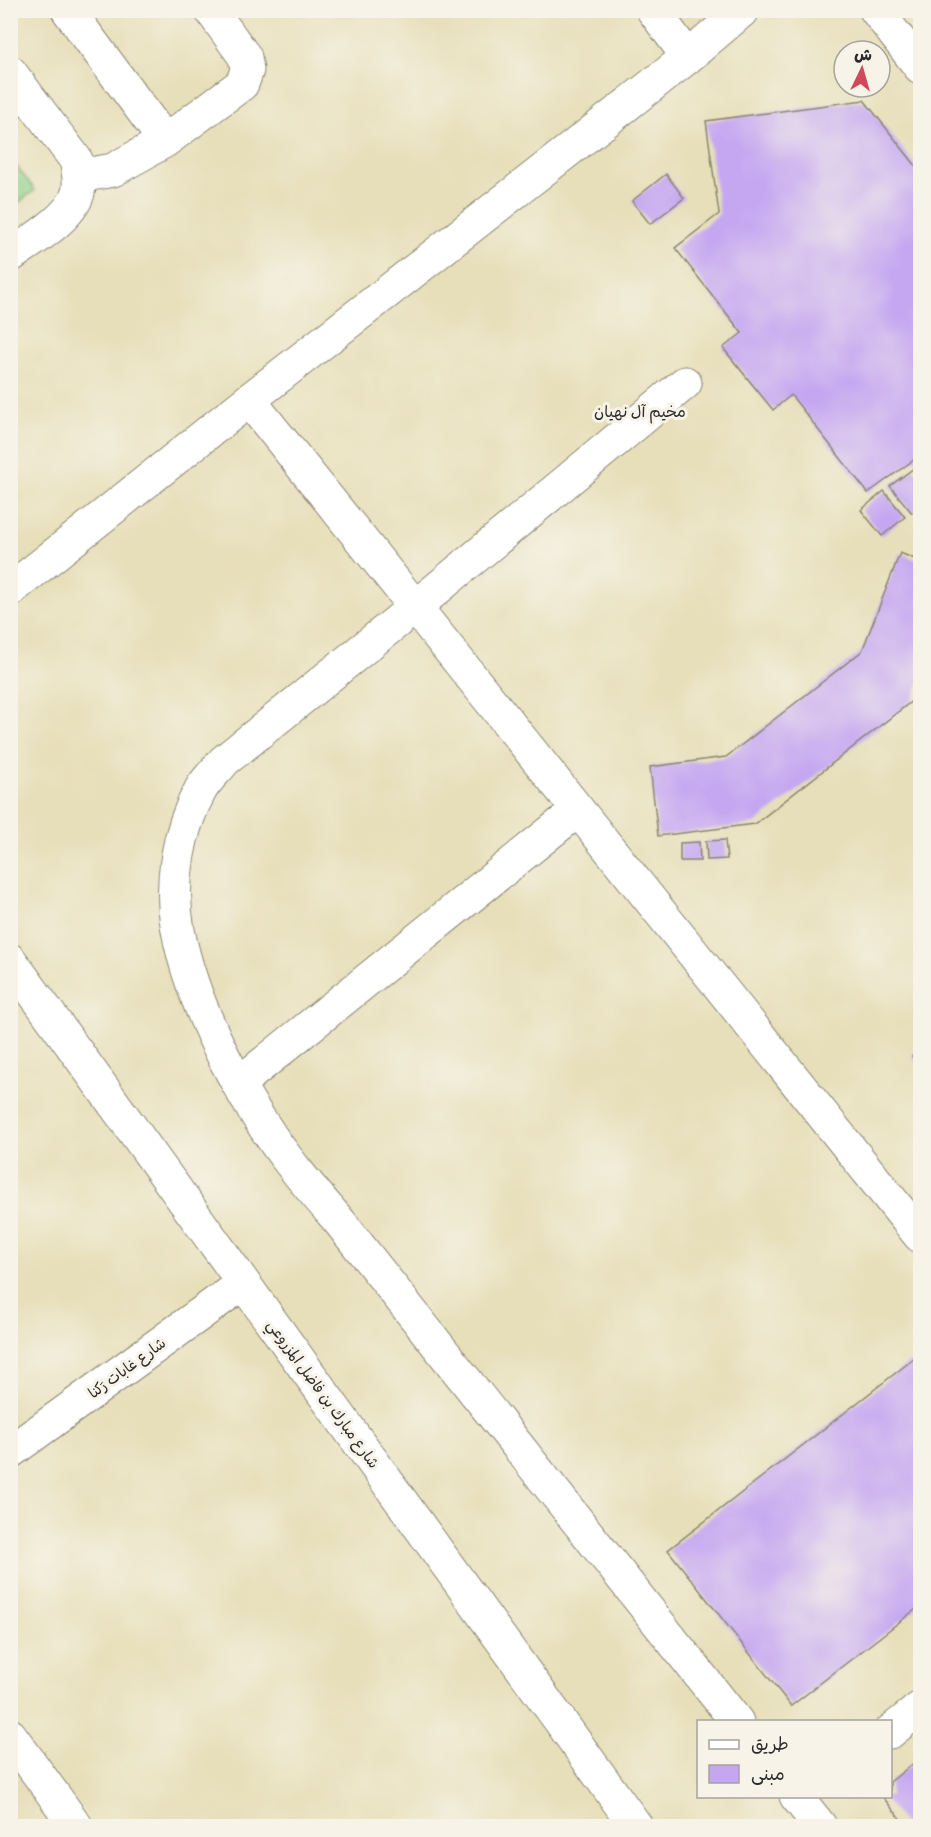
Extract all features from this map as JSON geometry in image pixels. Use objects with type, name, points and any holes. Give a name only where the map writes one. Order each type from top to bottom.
[{"type":"street","points":[[68,10],[165,141]]},
{"type":"street","points":[[80,176],[113,170],[165,141],[242,84],[247,70],[245,57],[211,10]]},
{"type":"street","points":[[653,10],[688,57]]},
{"type":"street","points":[[10,590],[688,57],[743,10]]},
{"type":"street","points":[[876,10],[921,67]]},
{"type":"street","points":[[10,72],[76,160],[80,176],[78,192],[72,207],[60,219],[10,256]]},
{"type":"street","points":[[685,383],[415,607],[224,760],[202,787],[189,814],[176,870],[175,900],[178,929],[200,1001],[238,1084],[268,1132],[302,1178],[339,1221],[734,1720]]},
{"type":"street","points":[[249,400],[921,1236]]},
{"type":"street","points":[[238,1084],[578,810]]},
{"type":"street","name":"شارع مبارك بن فاضل المزروعي","points":[[10,960],[636,1827]]},
{"type":"street","name":"شارع غابات رَكنا","points":[[10,1452],[243,1283]]},
{"type":"street","points":[[892,1730],[921,1708]]},
{"type":"street","points":[[10,1735],[76,1827]]},
{"type":"green space","points":[[10,158],[35,190],[11,208],[10,208]]},
{"type":"building","points":[[864,100],[920,171],[920,461],[915,459],[868,493],[791,395],[773,410],[723,348],[742,333],[675,248],[719,214],[706,121]]},
{"type":"building","points":[[666,174],[684,198],[650,224],[632,201]]},
{"type":"building","points":[[914,468],[920,476],[920,506],[912,513],[890,486]]},
{"type":"building","points":[[884,491],[905,517],[882,536],[861,510]]},
{"type":"building","points":[[900,553],[920,561],[920,680],[913,700],[755,824],[658,836],[650,767],[726,757],[862,651]]},
{"type":"building","points":[[725,840],[727,859],[707,860],[706,841]]},
{"type":"building","points":[[699,842],[700,861],[680,861],[680,843]]},
{"type":"building","points":[[920,1049],[920,1066],[912,1056]]},
{"type":"building","points":[[920,1354],[920,1606],[791,1706],[668,1550]]},
{"type":"building","points":[[920,1758],[920,1826],[906,1826],[884,1798],[892,1798],[892,1780]]},
{"type":"district","name":"مخيم آل نهيان","points":[[640,411]]}]
